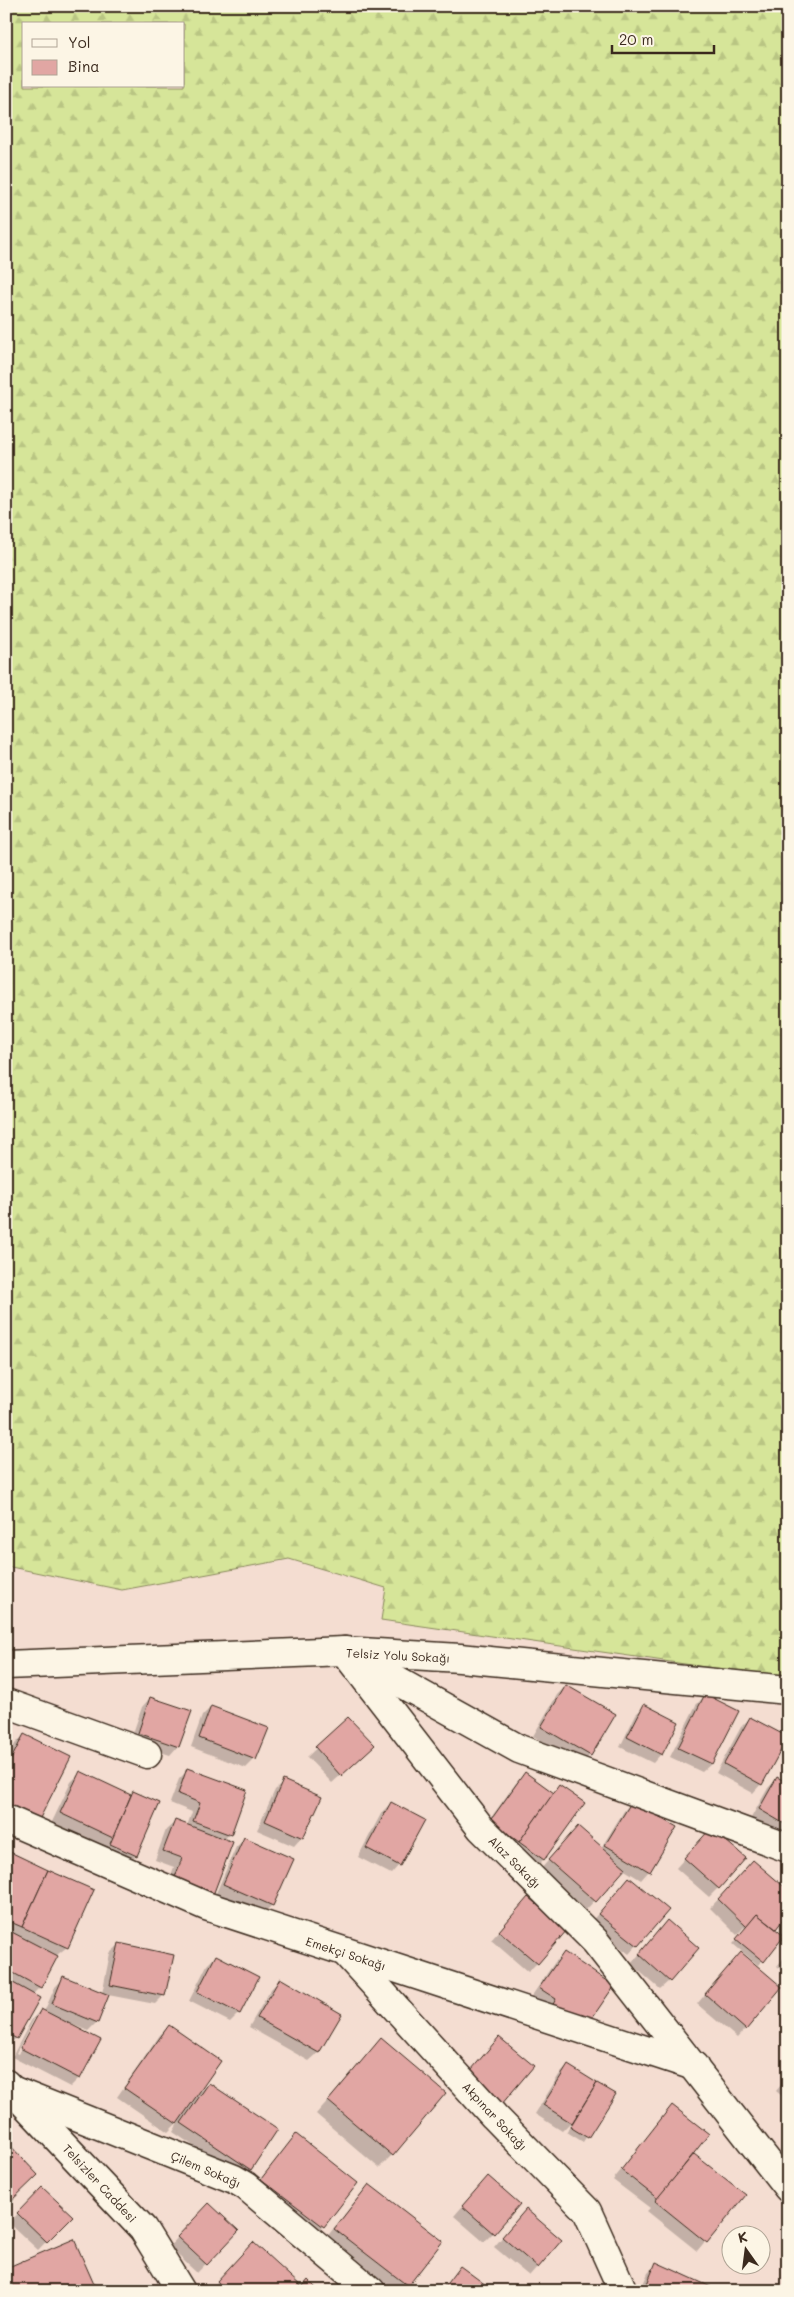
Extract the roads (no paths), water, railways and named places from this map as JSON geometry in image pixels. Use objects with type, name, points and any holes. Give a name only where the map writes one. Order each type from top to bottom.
[{"type":"street","name":"Telsiz Yolu Sokağı","points":[[6,1665],[344,1651],[460,1658],[788,1690]]},
{"type":"street","points":[[344,1651],[519,1749],[788,1848]]},
{"type":"street","name":"Alaz Sokağı","points":[[344,1651],[481,1828],[596,1941],[788,2188]]},
{"type":"street","points":[[6,1703],[147,1754]]},
{"type":"street","name":"Emekçi Sokağı","points":[[6,1819],[206,1906],[694,2066]]},
{"type":"street","name":"Akpınar Sokağı","points":[[346,1953],[494,2116],[587,2211],[623,2291]]},
{"type":"street","name":"Telsizler Caddesi","points":[[10,2087],[143,2229],[181,2291]]},
{"type":"street","name":"Çilem Sokağı","points":[[10,2087],[234,2179],[246,2186],[371,2291]]}]
